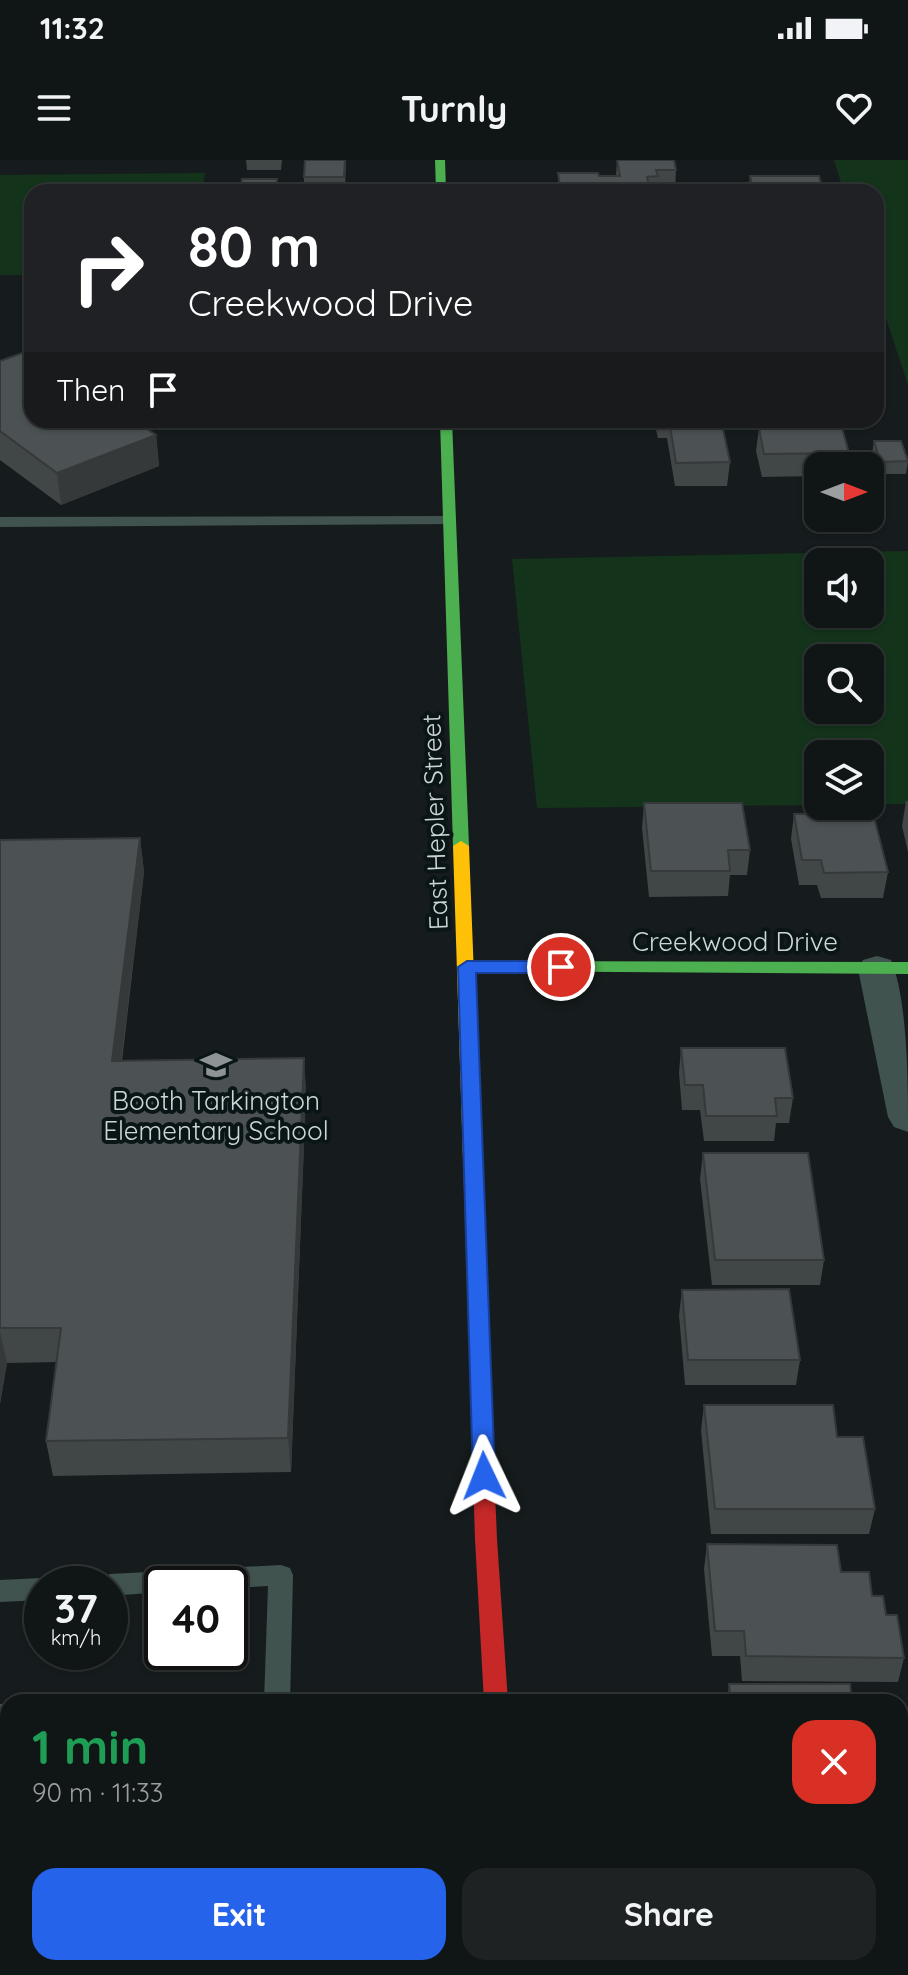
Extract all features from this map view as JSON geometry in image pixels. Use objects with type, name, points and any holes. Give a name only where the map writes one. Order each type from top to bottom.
[{"type":"street","points":[[440,160],[441,184]]},
{"type":"street","name":"East Hepler Street","points":[[446,428],[486,1539],[496,1694]]},
{"type":"street","name":"Creekwood Drive","points":[[467,967],[893,968]]},
{"type":"street","points":[[893,968],[908,1117]]},
{"type":"lane","points":[[0,522],[450,521]]},
{"type":"lane","points":[[128,1584],[281,1575],[277,1694]]},
{"type":"lane","points":[[0,1591],[24,1590]]},
{"type":"green space","points":[[834,160],[908,160],[908,385],[884,312],[884,184],[842,184]]},
{"type":"green space","points":[[205,173],[203,184],[24,184],[24,275],[0,275],[0,175]]},
{"type":"green space","points":[[884,551],[908,551],[908,804],[884,804],[884,740],[804,740],[804,805],[537,808],[512,559],[804,553],[804,628],[884,628]]},
{"type":"building","points":[[305,160],[345,160],[344,177],[304,177]]},
{"type":"building","points":[[617,160],[674,160],[676,170],[656,170],[658,176],[647,177],[648,184],[560,184],[558,173],[598,173],[599,176],[620,176]]},
{"type":"building","points":[[750,176],[819,176],[821,184],[752,184]]},
{"type":"building","points":[[242,179],[277,179],[276,184],[241,184]]},
{"type":"building","points":[[24,352],[24,428],[146,428],[156,435],[57,473],[0,431],[0,361]]},
{"type":"building","points":[[670,428],[723,428],[730,462],[676,463]]},
{"type":"building","points":[[759,428],[842,428],[849,452],[804,452],[764,454]]},
{"type":"building","points":[[874,441],[901,441],[908,461],[884,462],[884,452],[877,452]]},
{"type":"building","points":[[644,803],[742,803],[750,850],[728,850],[730,871],[651,871]]},
{"type":"building","points":[[794,814],[804,814],[804,820],[875,820],[888,872],[824,873],[821,860],[802,860]]},
{"type":"building","name":"Booth Tarkington Elementary School","points":[[140,838],[112,1061],[304,1058],[288,1438],[46,1441],[61,1328],[0,1328],[0,840]]},
{"type":"building","points":[[681,1048],[785,1048],[793,1098],[775,1098],[777,1116],[706,1116],[703,1085],[685,1085]]},
{"type":"building","points":[[703,1153],[808,1153],[824,1260],[715,1260]]},
{"type":"building","points":[[789,1289],[800,1360],[688,1360],[682,1290]]},
{"type":"building","points":[[704,1405],[833,1405],[837,1437],[863,1437],[875,1509],[715,1509]]},
{"type":"building","points":[[707,1544],[837,1545],[841,1572],[869,1572],[872,1596],[883,1596],[886,1615],[897,1615],[904,1658],[746,1656],[744,1631],[715,1631]]},
{"type":"building","points":[[729,1684],[850,1684],[851,1694],[730,1694]]},
{"type":"traffic: fast","points":[[440,160],[441,184]]},
{"type":"traffic: fast","points":[[446,428],[461,846]]},
{"type":"traffic: fast","points":[[467,967],[908,968]]},
{"type":"traffic: slow","points":[[461,846],[472,1159]]},
{"type":"traffic: jam","points":[[472,1159],[486,1539],[496,1694]]},
{"type":"place","name":"Booth Tarkington Elementary School","points":[[216,1065]]},
{"type":"route","points":[[484,1476],[467,967],[561,967]]}]
